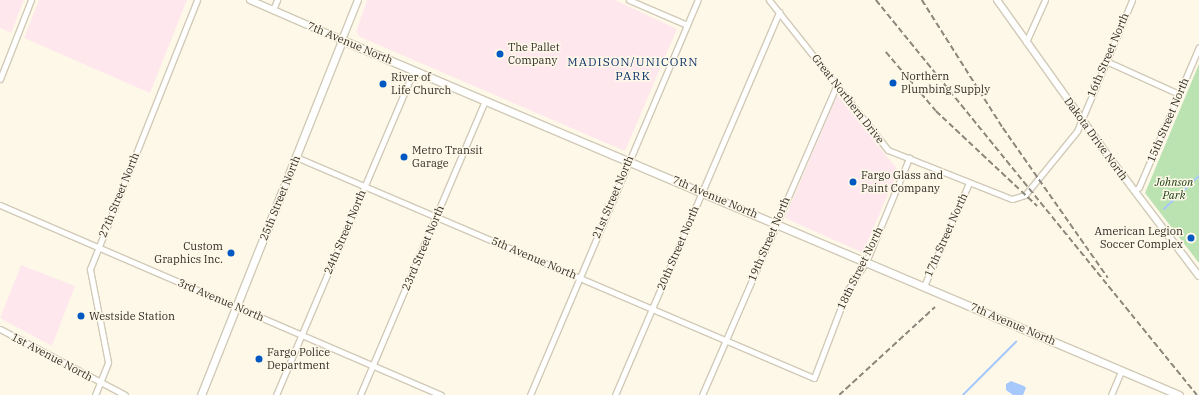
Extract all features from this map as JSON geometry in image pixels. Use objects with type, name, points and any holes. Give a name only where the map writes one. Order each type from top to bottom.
[{"type":"main road","name":"7th Avenue North","points":[[342,40],[1179,395]]},
{"type":"main road","name":"25th Street North","points":[[201,395],[342,40]]},
{"type":"street","points":[[0,79],[31,0]]},
{"type":"street","name":"27th Street North","points":[[96,395],[108,362],[108,354],[90,276],[98,247],[197,0]]},
{"type":"street","name":"7th Avenue North","points":[[250,0],[342,40]]},
{"type":"street","points":[[273,10],[277,0]]},
{"type":"street","name":"25th Street North","points":[[342,40],[358,0]]},
{"type":"street","points":[[629,0],[687,25]]},
{"type":"street","name":"21st Street North","points":[[530,395],[628,161],[698,0]]},
{"type":"street","name":"Great Northern Drive","points":[[769,0],[888,150],[1012,199]]},
{"type":"street","name":"Dakota Drive North","points":[[996,0],[1081,118],[1199,276]]},
{"type":"street","points":[[1026,42],[1045,0]]},
{"type":"street","name":"16th Street North","points":[[1012,199],[1025,195],[1039,180],[1077,131],[1081,118],[1132,0]]},
{"type":"street","name":"20th Street North","points":[[615,395],[779,12]]},
{"type":"street","name":"15th Street North","points":[[1135,191],[1139,187],[1199,47]]},
{"type":"street","points":[[1106,61],[1179,94]]},
{"type":"street","name":"24th Street North","points":[[276,395],[414,70]]},
{"type":"street","name":"19th Street North","points":[[702,395],[837,84]]},
{"type":"street","name":"23rd Street North","points":[[360,395],[485,100]]},
{"type":"street","name":"5th Avenue North","points":[[296,157],[814,378]]},
{"type":"street","name":"18th Street North","points":[[814,378],[847,291],[866,262],[909,158]]},
{"type":"street","name":"17th Street North","points":[[924,286],[969,183]]},
{"type":"street","name":"3rd Avenue North","points":[[0,205],[441,395]]},
{"type":"street","name":"1st Avenue North","points":[[0,329],[125,395]]},
{"type":"street","points":[[1111,395],[1121,371]]},
{"type":"shaded area","points":[[0,0],[24,0],[11,33],[0,28]]},
{"type":"shaded area","points":[[39,0],[187,0],[150,93],[24,38]]},
{"type":"shaded area","points":[[367,0],[615,0],[677,29],[625,151],[360,37],[356,32]]},
{"type":"shaded area","points":[[837,95],[898,170],[863,253],[785,218]]},
{"type":"shaded area","points":[[21,265],[75,286],[52,346],[0,318]]},
{"type":"green space","name":"Johnson Park","points":[[1199,64],[1199,263],[1145,193]]},
{"type":"water","points":[[1011,381],[1026,388],[1023,395],[1013,395],[1006,390],[1006,384]]},
{"type":"waterway","points":[[1164,209],[1199,176]]},
{"type":"waterway","points":[[963,395],[1016,342]]},
{"type":"railway","points":[[876,0],[1197,395]]},
{"type":"railway","points":[[922,0],[1003,128],[1108,278]]},
{"type":"railway","points":[[886,52],[936,111],[1037,206]]},
{"type":"railway","points":[[839,395],[935,307]]},
{"type":"place","name":"The Pallet Company","points":[[500,54]]},
{"type":"place","name":"Northern Plumbing Supply","points":[[893,83]]},
{"type":"place","name":"River of Life Church","points":[[383,84]]},
{"type":"place","name":"Metro Transit Garage","points":[[404,157]]},
{"type":"place","name":"Fargo Glass and Paint Company","points":[[853,182]]},
{"type":"place","name":"American Legion Soccer Complex","points":[[1191,238]]},
{"type":"place","name":"Custom Graphics Inc.","points":[[231,253]]},
{"type":"place","name":"Westside Station","points":[[81,316]]},
{"type":"place","name":"Fargo Police Department","points":[[259,359]]},
{"type":"district","name":"MADISON/UNICORN PARK","points":[[633,69]]}]
